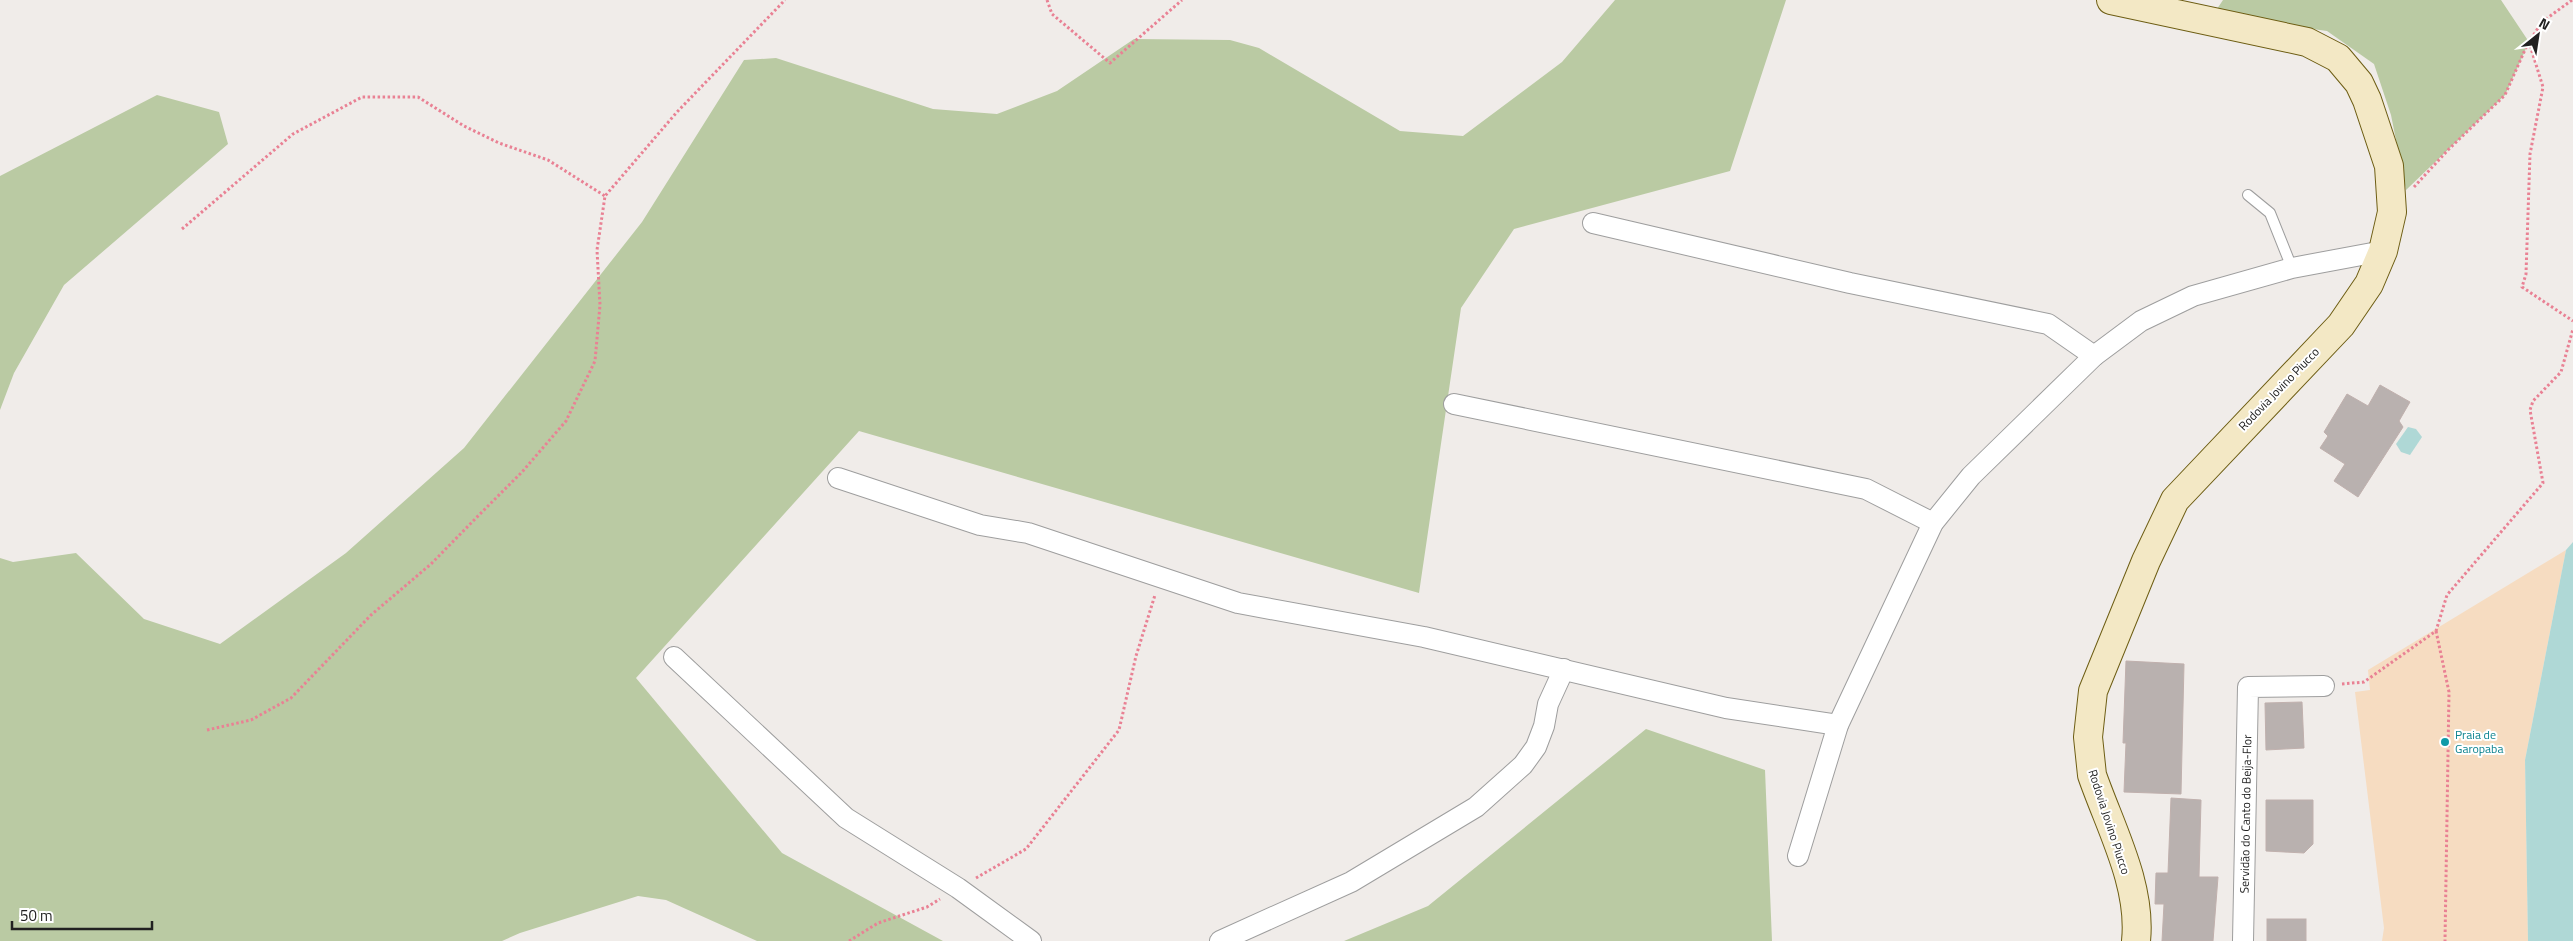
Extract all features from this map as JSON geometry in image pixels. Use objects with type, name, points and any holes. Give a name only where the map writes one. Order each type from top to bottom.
[{"type":"main road","name":"Rodovia Jovino Piucco","points":[[2111,0],[2307,42],[2322,47],[2338,58],[2359,83],[2367,100],[2388,166],[2392,212],[2383,251],[2368,284],[2341,325],[2175,500],[2150,552],[2125,616],[2100,670],[2089,712],[2089,760],[2092,775],[2131,887],[2136,918],[2136,941]]},
{"type":"street","points":[[1593,223],[1850,283],[2048,324],[2094,356]]},
{"type":"street","points":[[1798,856],[1838,725],[1933,523],[1971,476],[2094,356],[2141,321],[2193,296],[2292,268],[2383,251]]},
{"type":"street","points":[[1454,404],[1866,489],[1933,523]]},
{"type":"street","points":[[838,478],[980,524],[1028,533],[1238,603],[1424,637],[1726,708],[1838,725]]},
{"type":"street","points":[[674,657],[846,818],[958,888],[1031,941]]},
{"type":"street","points":[[1220,941],[1351,882],[1476,807],[1524,765],[1536,747],[1544,726],[1548,704],[1564,669]]},
{"type":"street","name":"Servidão do Canto do Beija-Flor","points":[[2243,941],[2248,687],[2324,686]]},
{"type":"lane","points":[[2248,195],[2270,213],[2292,268]]},
{"type":"path","points":[[207,730],[251,720],[291,698],[371,615],[430,564],[522,472],[566,421],[595,361],[600,305],[597,250],[605,196],[677,112],[785,0]]},
{"type":"path","points":[[1047,0],[1052,14],[1110,63],[1182,0]]},
{"type":"path","points":[[2392,212],[2448,150],[2505,95],[2529,42],[2542,22],[2572,0]]},
{"type":"path","points":[[2529,42],[2542,87],[2530,154],[2526,274],[2522,288],[2573,320]]},
{"type":"path","points":[[182,228],[294,134],[362,97],[418,97],[464,126],[498,143],[548,160],[605,196]]},
{"type":"path","points":[[2445,941],[2450,692],[2436,631],[2447,595],[2543,483],[2530,410],[2533,401],[2561,372],[2573,329]]},
{"type":"path","points":[[848,941],[878,923],[927,907],[1026,849],[1119,730],[1136,656],[1161,577]]},
{"type":"path","points":[[2324,686],[2364,682],[2436,631]]},
{"type":"green space","points":[[1615,0],[1786,0],[1730,171],[1514,229],[1461,308],[1419,593],[859,431],[636,678],[782,853],[943,941],[757,941],[666,900],[638,896],[520,933],[502,941],[0,941],[0,558],[13,562],[76,553],[144,619],[220,644],[346,553],[464,448],[642,222],[744,60],[776,58],[933,109],[997,114],[1057,91],[1134,39],[1230,40],[1259,48],[1400,131],[1463,136],[1562,62]]},
{"type":"green space","points":[[2223,0],[2501,0],[2529,42],[2505,95],[2406,190],[2391,115],[2374,64],[2327,31],[2213,15]]},
{"type":"green space","points":[[157,95],[219,112],[228,144],[64,285],[14,373],[0,410],[0,176]]},
{"type":"green space","points":[[1646,729],[1765,770],[1772,941],[1344,941],[1428,906]]},
{"type":"sand","name":"Praia de Garopaba","points":[[2566,550],[2525,760],[2528,941],[2382,941],[2384,928],[2355,692],[2370,690],[2368,670]]},
{"type":"water","points":[[2408,427],[2416,429],[2422,437],[2410,455],[2401,452],[2396,444]]},
{"type":"water","points":[[2573,542],[2573,941],[2528,941],[2525,760],[2566,550]]},
{"type":"building","points":[[2380,385],[2410,402],[2399,421],[2403,427],[2358,497],[2334,481],[2345,464],[2320,448],[2328,436],[2324,432],[2347,394],[2368,406]]},
{"type":"building","points":[[2126,661],[2184,664],[2181,794],[2124,792],[2126,743],[2123,743]]},
{"type":"building","points":[[2302,702],[2304,748],[2266,750],[2265,703]]},
{"type":"building","points":[[2171,798],[2201,800],[2199,877],[2218,877],[2213,941],[2162,941],[2164,904],[2155,904],[2156,873],[2168,873]]},
{"type":"building","points":[[2266,800],[2313,800],[2313,844],[2304,853],[2266,851]]},
{"type":"building","points":[[2267,919],[2306,919],[2306,941],[2267,941]]},
{"type":"place","name":"Praia de Garopaba","points":[[2445,742]]}]
